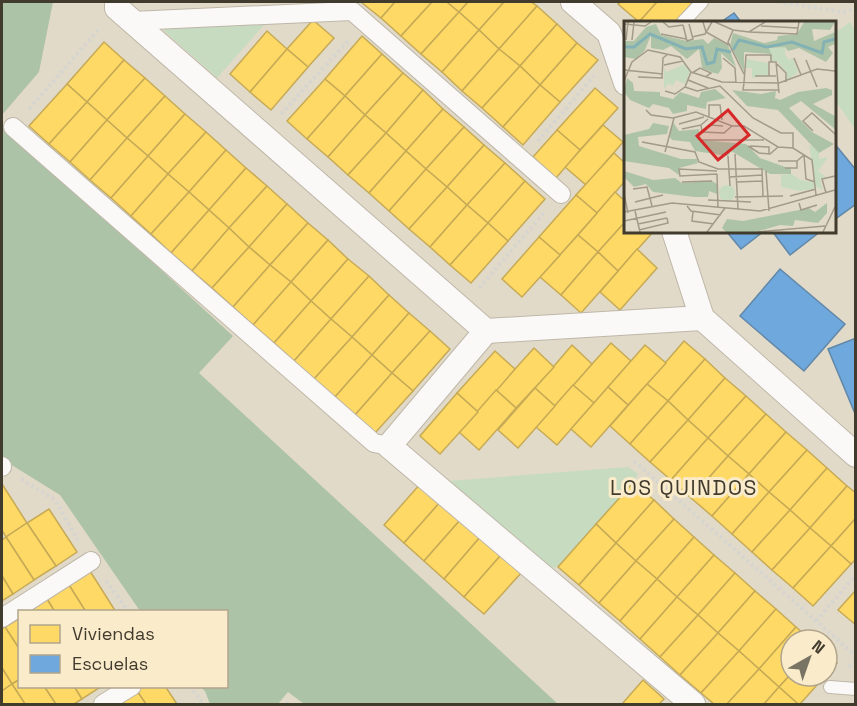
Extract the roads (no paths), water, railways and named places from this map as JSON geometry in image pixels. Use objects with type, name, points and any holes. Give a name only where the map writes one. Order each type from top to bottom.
[{"type":"street","points":[[573,2],[609,33],[624,77]]},
{"type":"street","points":[[122,10],[352,11],[561,194]]},
{"type":"street","points":[[122,10],[486,331],[702,318]]},
{"type":"street","points":[[13,127],[374,443],[389,446],[693,705]]},
{"type":"street","points":[[674,232],[702,318],[855,456]]},
{"type":"street","points":[[389,446],[486,331]]},
{"type":"street","points":[[2,618],[91,561]]},
{"type":"street","points":[[103,705],[130,688]]},
{"type":"lane","points":[[684,21],[702,2]]},
{"type":"lane","points":[[839,688],[855,689]]},
{"type":"district","name":"LOS QUINDOS","points":[[684,488]]}]
